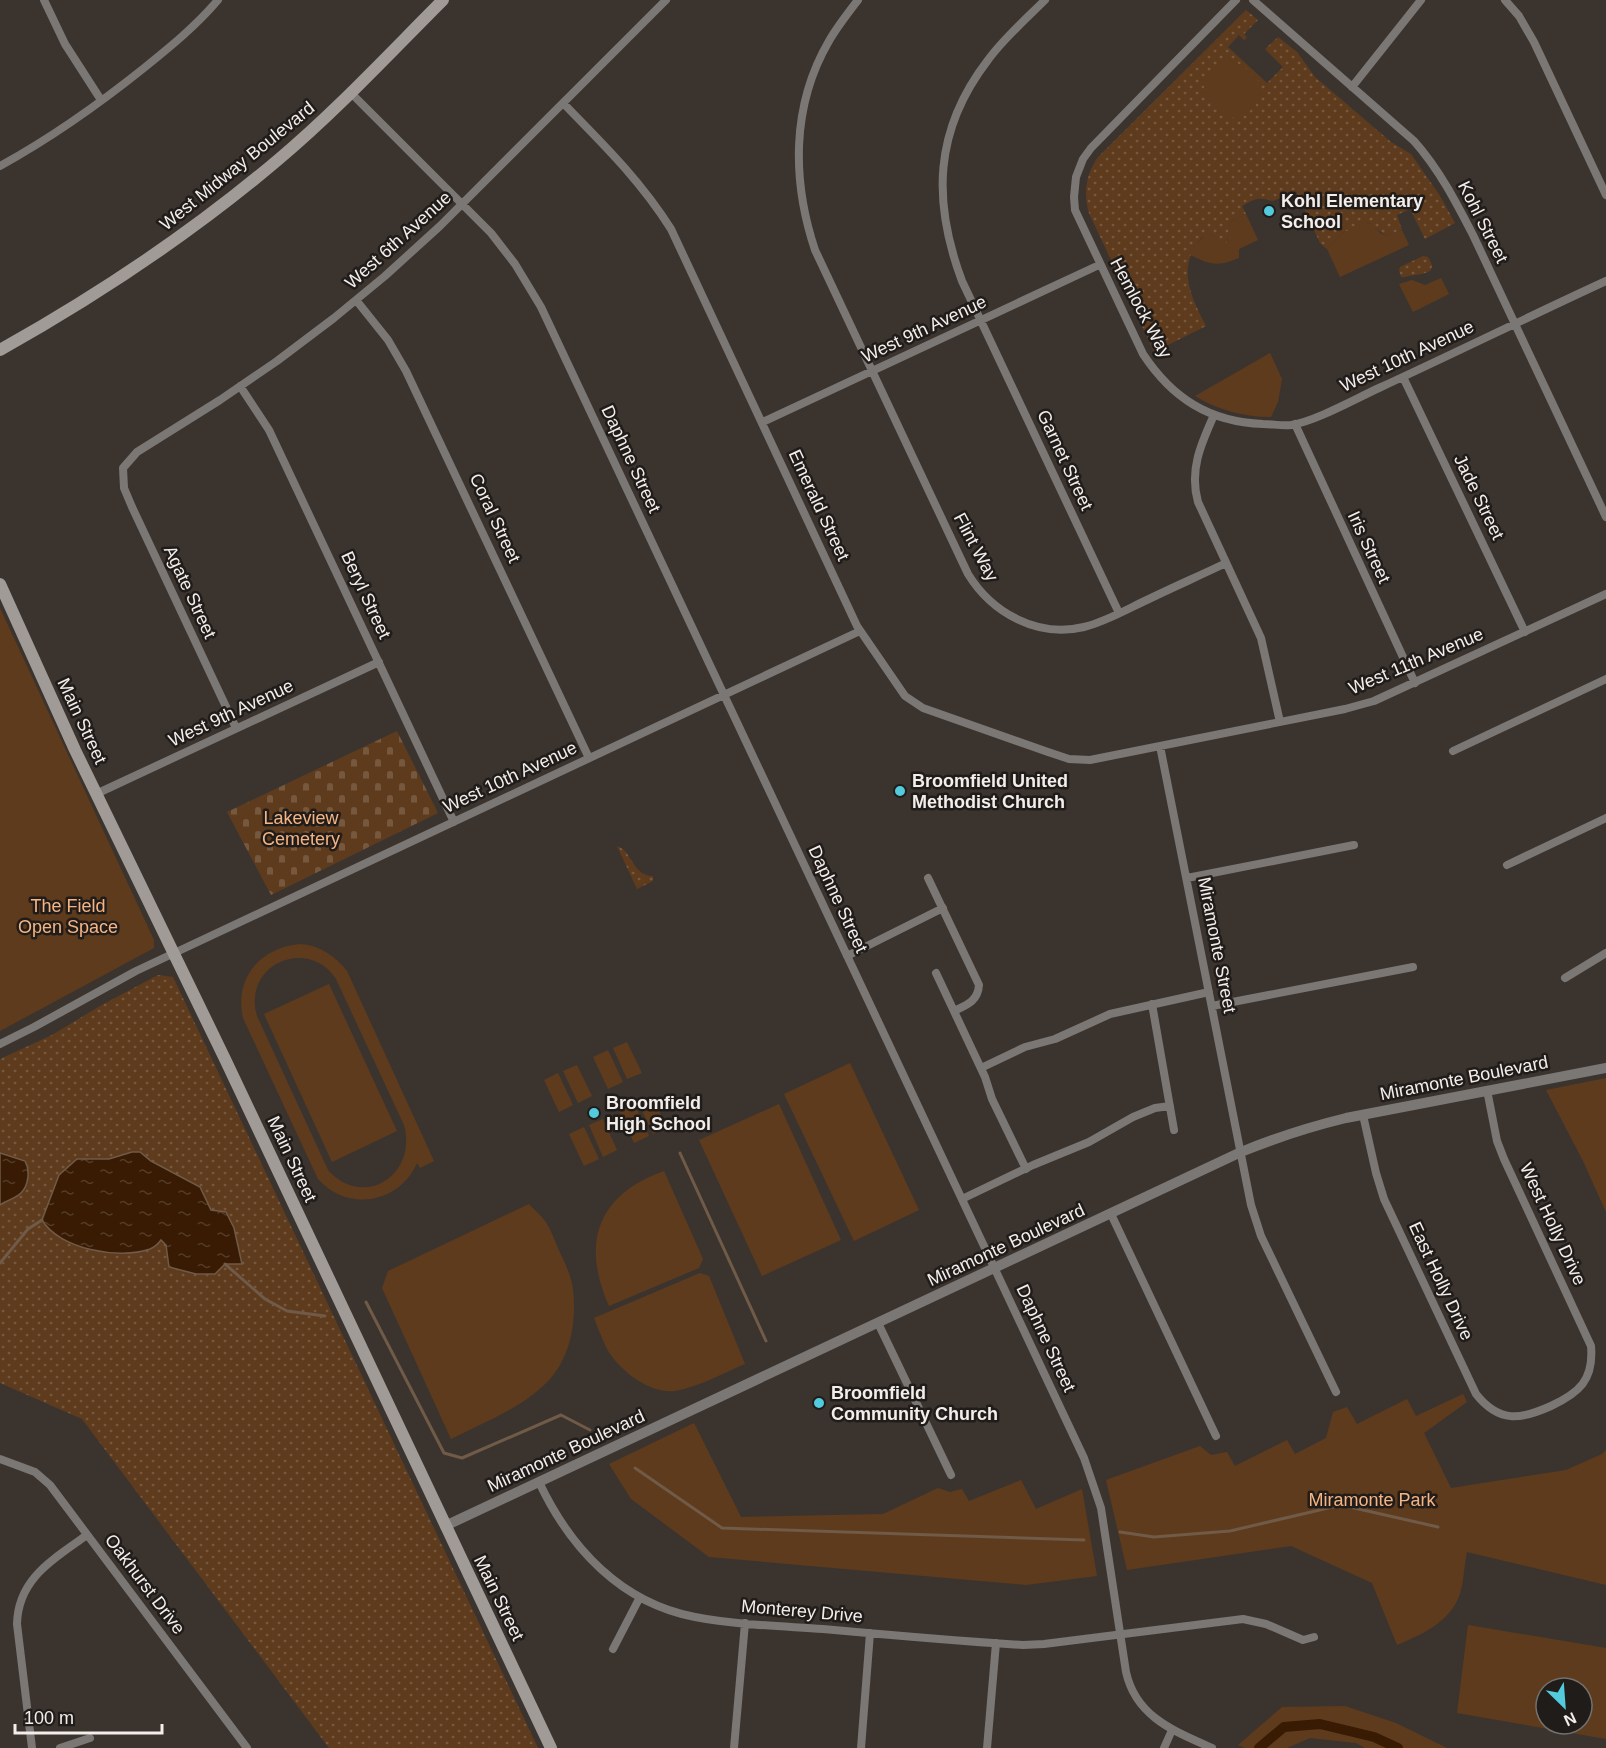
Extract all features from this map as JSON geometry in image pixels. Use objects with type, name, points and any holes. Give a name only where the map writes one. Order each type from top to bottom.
[{"type":"main road","name":"West Midway Boulevard","points":[[0,350],[139,264],[197,224],[280,158],[351,93],[443,0]]},
{"type":"main road","name":"Main Street","points":[[0,584],[96,794],[174,953],[551,1748]]},
{"type":"street","points":[[44,0],[64,44],[101,100]]},
{"type":"street","name":"West 6th Avenue","points":[[123,468],[137,452],[277,361],[356,300],[462,204],[666,0]]},
{"type":"street","name":"Flint Way","points":[[858,0],[830,40],[813,75],[801,120],[798,165],[807,227],[815,250],[968,574],[985,598],[1009,616],[1022,622],[1047,628],[1082,627],[1119,613],[1226,563]]},
{"type":"street","name":"Garnet Street","points":[[1045,0],[1004,41],[973,81],[956,111],[948,143],[942,185],[943,207],[948,239],[962,281],[1119,613]]},
{"type":"street","name":"Hemlock Way","points":[[1214,415],[1183,399],[1152,368],[1099,265],[1075,210],[1074,189],[1083,159],[1098,140],[1236,0]]},
{"type":"street","name":"Kohl Street","points":[[1253,0],[1414,141],[1427,156],[1455,200],[1606,517]]},
{"type":"street","points":[[1352,87],[1421,0]]},
{"type":"street","points":[[1505,0],[1519,16],[1534,42],[1606,195]]},
{"type":"street","points":[[0,166],[45,139],[160,55],[194,26],[214,1]]},
{"type":"street","name":"Daphne Street","points":[[351,93],[491,233],[510,256],[538,300],[1084,1458],[1092,1479],[1105,1531],[1128,1681],[1136,1698],[1153,1718],[1172,1730],[1212,1748]]},
{"type":"street","name":"Emerald Street","points":[[563,103],[622,162],[658,208],[689,266],[860,631],[905,696],[922,708],[1069,759],[1090,760],[1160,746]]},
{"type":"street","name":"West 9th Avenue","points":[[763,422],[1099,265]]},
{"type":"street","name":"West 10th Avenue","points":[[1214,415],[1244,423],[1294,424],[1308,420],[1606,281]]},
{"type":"street","name":"Coral Street","points":[[356,300],[388,340],[406,371],[589,759]]},
{"type":"street","name":"Jade Street","points":[[1403,377],[1525,632]]},
{"type":"street","name":"Beryl Street","points":[[240,386],[269,430],[454,822]]},
{"type":"street","points":[[1214,415],[1194,466],[1193,480],[1198,501],[1261,638],[1280,722]]},
{"type":"street","name":"Iris Street","points":[[1294,424],[1415,683]]},
{"type":"street","name":"Agate Street","points":[[123,468],[124,488],[132,507],[236,728]]},
{"type":"street","name":"West 11th Avenue","points":[[1160,746],[1363,705],[1606,594]]},
{"type":"street","name":"West 10th Avenue","points":[[0,1044],[34,1028],[112,983],[174,953],[860,631]]},
{"type":"street","name":"West 9th Avenue","points":[[96,794],[379,662]]},
{"type":"street","points":[[1453,751],[1606,679]]},
{"type":"street","name":"Miramonte Street","points":[[1160,746],[1251,1205],[1261,1236],[1336,1392]]},
{"type":"street","points":[[1507,865],[1606,818]]},
{"type":"street","points":[[1187,878],[1354,845]]},
{"type":"street","points":[[928,878],[979,985],[972,1003],[954,1011]]},
{"type":"street","points":[[847,956],[943,908]]},
{"type":"street","points":[[1565,978],[1606,953]]},
{"type":"street","points":[[1212,1006],[1413,967]]},
{"type":"street","points":[[936,974],[981,1068],[992,1100],[1026,1169]]},
{"type":"street","points":[[981,1068],[1025,1047],[1055,1039],[1110,1014],[1209,992]]},
{"type":"street","points":[[1152,1004],[1174,1130]]},
{"type":"street","name":"Miramonte Boulevard","points":[[445,1526],[1241,1152],[1309,1127],[1606,1068]]},
{"type":"street","name":"West Holly Drive","points":[[1487,1090],[1497,1141],[1504,1159],[1591,1346],[1590,1367],[1587,1378],[1580,1388],[1568,1398],[1536,1413]]},
{"type":"street","points":[[962,1199],[1089,1142],[1133,1117],[1155,1108],[1170,1106]]},
{"type":"street","name":"East Holly Drive","points":[[1363,1115],[1384,1199],[1476,1394],[1484,1404],[1502,1414],[1521,1417],[1536,1413]]},
{"type":"street","points":[[1111,1214],[1216,1436]]},
{"type":"street","points":[[878,1323],[951,1475]]},
{"type":"street","name":"Oakhurst Drive","points":[[0,1459],[29,1469],[50,1485],[247,1748]]},
{"type":"street","name":"Monterey Drive","points":[[539,1482],[557,1517],[584,1553],[619,1585],[640,1597],[694,1617],[996,1644],[1044,1644],[1244,1619],[1266,1624],[1303,1640],[1314,1637]]},
{"type":"street","points":[[32,1748],[17,1624],[21,1599],[28,1584],[38,1572],[87,1535]]},
{"type":"street","points":[[613,1649],[640,1597]]},
{"type":"street","points":[[734,1748],[745,1623]]},
{"type":"street","points":[[861,1748],[870,1633]]},
{"type":"street","points":[[987,1748],[996,1644]]},
{"type":"street","points":[[1164,1748],[1172,1730]]},
{"type":"street","points":[[60,1748],[90,1738]]},
{"type":"green space","points":[[1246,10],[1258,20],[1244,34],[1247,38],[1244,40],[1239,35],[1228,47],[1267,83],[1283,67],[1265,49],[1278,37],[1297,52],[1315,77],[1391,142],[1411,154],[1440,196],[1455,223],[1425,239],[1410,209],[1397,215],[1402,230],[1386,236],[1369,223],[1342,233],[1327,249],[1320,243],[1296,191],[1273,201],[1257,199],[1251,201],[1242,206],[1246,214],[1230,222],[1227,243],[1202,237],[1189,259],[1188,281],[1206,326],[1154,352],[1089,213],[1086,198],[1087,183],[1091,169],[1099,156]]},
{"type":"green space","points":[[1227,61],[1239,64],[1249,71],[1259,84],[1260,91],[1259,99],[1248,112],[1233,118],[1225,116],[1218,110],[1208,101],[1204,92],[1204,86],[1210,75]]},
{"type":"green space","points":[[1246,214],[1258,240],[1239,249],[1239,258],[1214,264],[1189,254],[1207,233],[1227,243],[1230,222]]},
{"type":"green space","points":[[1365,223],[1373,224],[1380,233],[1386,236],[1402,230],[1409,245],[1340,277],[1327,249],[1342,233]]},
{"type":"green space","points":[[1423,256],[1428,257],[1431,262],[1430,271],[1401,277],[1400,267]]},
{"type":"green space","points":[[1441,278],[1449,294],[1413,312],[1399,284],[1412,280],[1425,285]]},
{"type":"green space","points":[[1270,353],[1282,379],[1278,402],[1271,417],[1232,412],[1195,396]]},
{"type":"green space","name":"The Field Open Space","points":[[0,608],[154,940],[154,948],[0,1031]]},
{"type":"green space","name":"Lakeview Cemetery","points":[[397,731],[438,813],[271,895],[227,812]]},
{"type":"green space","points":[[617,846],[626,853],[641,872],[653,876],[653,881],[637,889]]},
{"type":"green space","points":[[301,944],[321,949],[338,961],[347,971],[434,1161],[420,1168],[417,1163],[409,1177],[385,1195],[372,1199],[343,1196],[318,1179],[243,1018],[241,1003],[247,977],[263,958],[287,946]],"holes":[[[304,958],[324,966],[336,979],[404,1125],[406,1143],[403,1159],[395,1172],[384,1181],[371,1187],[357,1187],[342,1182],[328,1170],[257,1016],[255,995],[258,985],[269,969],[277,963]]]},
{"type":"green space","points":[[158,975],[173,977],[538,1748],[329,1748],[82,1419],[0,1383],[0,1059],[52,1035]]},
{"type":"green space","points":[[329,984],[397,1131],[332,1162],[264,1014]]},
{"type":"green space","points":[[627,1042],[642,1073],[627,1079],[613,1048]]},
{"type":"green space","points":[[608,1050],[623,1082],[608,1089],[593,1057]]},
{"type":"green space","points":[[850,1063],[919,1210],[854,1241],[784,1094]]},
{"type":"green space","points":[[577,1065],[592,1096],[578,1103],[563,1071]]},
{"type":"green space","points":[[558,1073],[573,1105],[559,1112],[544,1080]]},
{"type":"green space","points":[[1606,1078],[1606,1212],[1583,1161],[1546,1090]]},
{"type":"green space","points":[[652,1096],[667,1127],[653,1134],[638,1102]]},
{"type":"green space","points":[[634,1104],[649,1136],[634,1143],[619,1111]]},
{"type":"green space","points":[[779,1104],[841,1240],[762,1276],[699,1140]]},
{"type":"green space","points":[[603,1119],[617,1150],[603,1157],[589,1125]]},
{"type":"green space","points":[[584,1127],[599,1159],[584,1166],[569,1134]]},
{"type":"green space","points":[[664,1171],[703,1259],[699,1268],[609,1306],[596,1262],[596,1242],[601,1224],[610,1208],[623,1193],[641,1181]]},
{"type":"green space","points":[[529,1204],[549,1227],[570,1278],[573,1289],[574,1315],[570,1341],[560,1366],[533,1395],[499,1416],[451,1439],[382,1288],[388,1271]]},
{"type":"green space","points":[[700,1273],[709,1276],[745,1364],[702,1383],[675,1391],[655,1389],[645,1385],[612,1357],[594,1318]]},
{"type":"green space","name":"Miramonte Park","points":[[1463,1394],[1467,1402],[1424,1433],[1451,1488],[1566,1470],[1606,1450],[1606,1585],[1467,1552],[1460,1594],[1450,1612],[1443,1620],[1426,1631],[1397,1645],[1372,1583],[1291,1546],[1127,1570],[1106,1480],[1200,1446],[1211,1455],[1227,1452],[1235,1466],[1287,1440],[1295,1454],[1326,1438],[1333,1412],[1347,1407],[1357,1424],[1407,1399],[1416,1416]]},
{"type":"green space","points":[[694,1423],[741,1517],[883,1514],[938,1488],[950,1492],[962,1489],[969,1501],[1021,1480],[1036,1509],[1082,1489],[1097,1576],[1026,1585],[709,1557],[631,1499],[609,1464]]},
{"type":"green space","points":[[1468,1625],[1606,1648],[1606,1739],[1589,1736],[1594,1736],[1594,1676],[1534,1676],[1534,1726],[1457,1713]]},
{"type":"green space","points":[[1345,1706],[1396,1723],[1447,1748],[1365,1748],[1356,1743],[1310,1738],[1287,1748],[1245,1748],[1238,1745],[1282,1707]]},
{"type":"water","points":[[140,1152],[151,1161],[200,1187],[211,1210],[226,1212],[234,1228],[242,1264],[225,1264],[215,1274],[196,1274],[169,1267],[166,1245],[161,1240],[152,1248],[137,1252],[107,1252],[75,1245],[50,1230],[42,1220],[59,1175],[77,1159],[109,1159]]},
{"type":"water","points":[[0,1153],[25,1161],[28,1173],[26,1186],[21,1193],[0,1205]]},
{"type":"waterway","points":[[680,1153],[766,1341]]},
{"type":"waterway","points":[[0,1263],[28,1229],[42,1220]]},
{"type":"waterway","points":[[225,1264],[265,1299],[287,1311],[325,1316]]},
{"type":"waterway","points":[[366,1302],[444,1453],[462,1458],[561,1415],[590,1430]]},
{"type":"waterway","points":[[635,1468],[722,1528],[1084,1540]]},
{"type":"waterway","points":[[1120,1532],[1154,1537],[1230,1531],[1341,1505],[1438,1527]]},
{"type":"waterway","points":[[1259,1748],[1284,1727],[1320,1724],[1374,1737],[1398,1748]]},
{"type":"place","name":"Kohl Elementary School","points":[[1269,211]]},
{"type":"place","name":"Broomfield United Methodist Church","points":[[900,791]]},
{"type":"place","name":"Broomfield High School","points":[[594,1113]]},
{"type":"place","name":"Broomfield Community Church","points":[[819,1403]]}]
